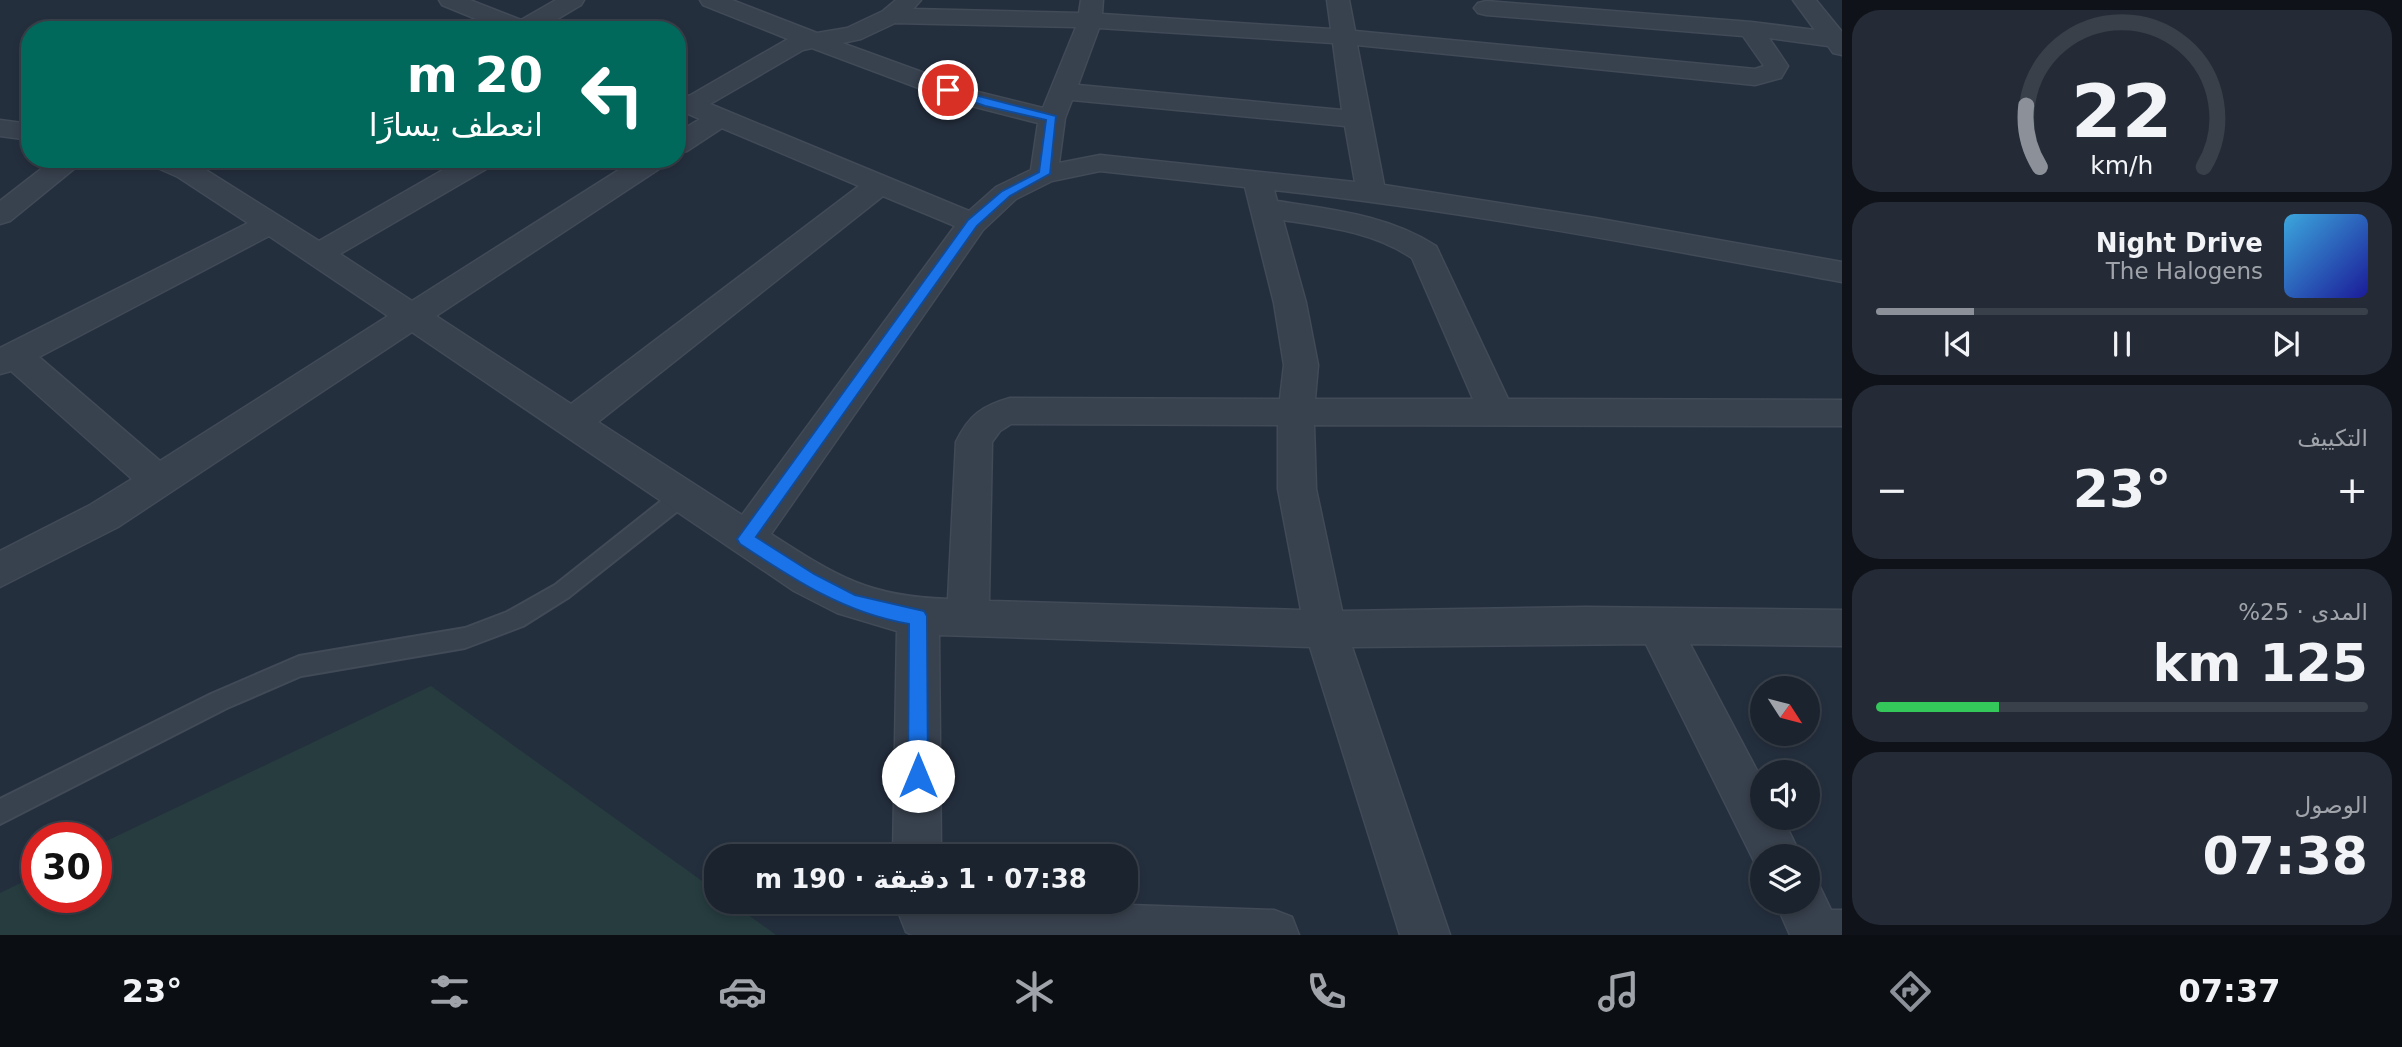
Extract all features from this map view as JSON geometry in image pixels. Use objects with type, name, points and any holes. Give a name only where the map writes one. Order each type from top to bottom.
[{"type":"street","points":[[450,0],[504,21]]},
{"type":"street","points":[[538,21],[573,0]]},
{"type":"street","points":[[710,0],[906,76],[989,104],[1052,118]]},
{"type":"street","points":[[686,102],[796,44],[842,37],[891,16],[910,0]]},
{"type":"street","points":[[1338,0],[1371,192]]},
{"type":"street","points":[[1804,0],[1840,44]]},
{"type":"street","points":[[1494,52],[1483,4],[1751,29],[1840,44]]},
{"type":"street","points":[[891,16],[1091,10],[1155,12],[1345,37],[1494,52],[1755,77],[1772,73],[1776,66],[1751,29]]},
{"type":"street","points":[[1044,174],[1052,118],[1091,10]]},
{"type":"street","points":[[1062,92],[1357,119]]},
{"type":"street","points":[[686,104],[972,223]]},
{"type":"street","points":[[686,139],[720,118]]},
{"type":"street","points":[[0,128],[21,131]]},
{"type":"street","points":[[746,539],[972,223],[1006,194],[1044,174],[1100,163],[1261,193],[1387,230],[1409,240],[1425,253],[1496,412]]},
{"type":"street","points":[[0,215],[60,168]]},
{"type":"street","points":[[181,168],[318,254],[807,579],[851,601],[907,616],[1325,629],[1658,625],[1842,628]]},
{"type":"street","points":[[318,254],[467,168]]},
{"type":"street","points":[[0,570],[104,516],[641,168]]},
{"type":"street","points":[[573,422],[880,184]]},
{"type":"street","points":[[1261,193],[1371,192],[1595,227],[1842,272]]},
{"type":"street","points":[[1261,193],[1290,303],[1301,365],[1296,410],[1297,489],[1325,629],[1425,935]]},
{"type":"street","points":[[159,481],[7,358],[269,224]]},
{"type":"street","points":[[968,618],[974,442],[980,428],[992,416],[1010,411],[1842,413]]},
{"type":"street","points":[[918,616],[918,844]]},
{"type":"street","points":[[1658,625],[1771,844]]},
{"type":"street","points":[[924,914],[942,924],[1274,935]]},
{"type":"street","points":[[1806,914],[1817,935]]},
{"type":"street","points":[[1789,935],[1842,935]]},
{"type":"lane","points":[[0,812],[219,701],[299,666],[465,638],[515,619],[562,591],[682,496]]},
{"type":"green space","points":[[431,686],[704,882],[704,914],[747,914],[776,935],[0,935],[0,893],[21,883],[21,913],[112,913],[112,838]]},
{"type":"route","points":[[918,776],[918,616],[907,616],[851,601],[807,579],[746,539],[972,223],[1006,194],[1044,174],[1052,118],[1022,113],[948,90]]}]
